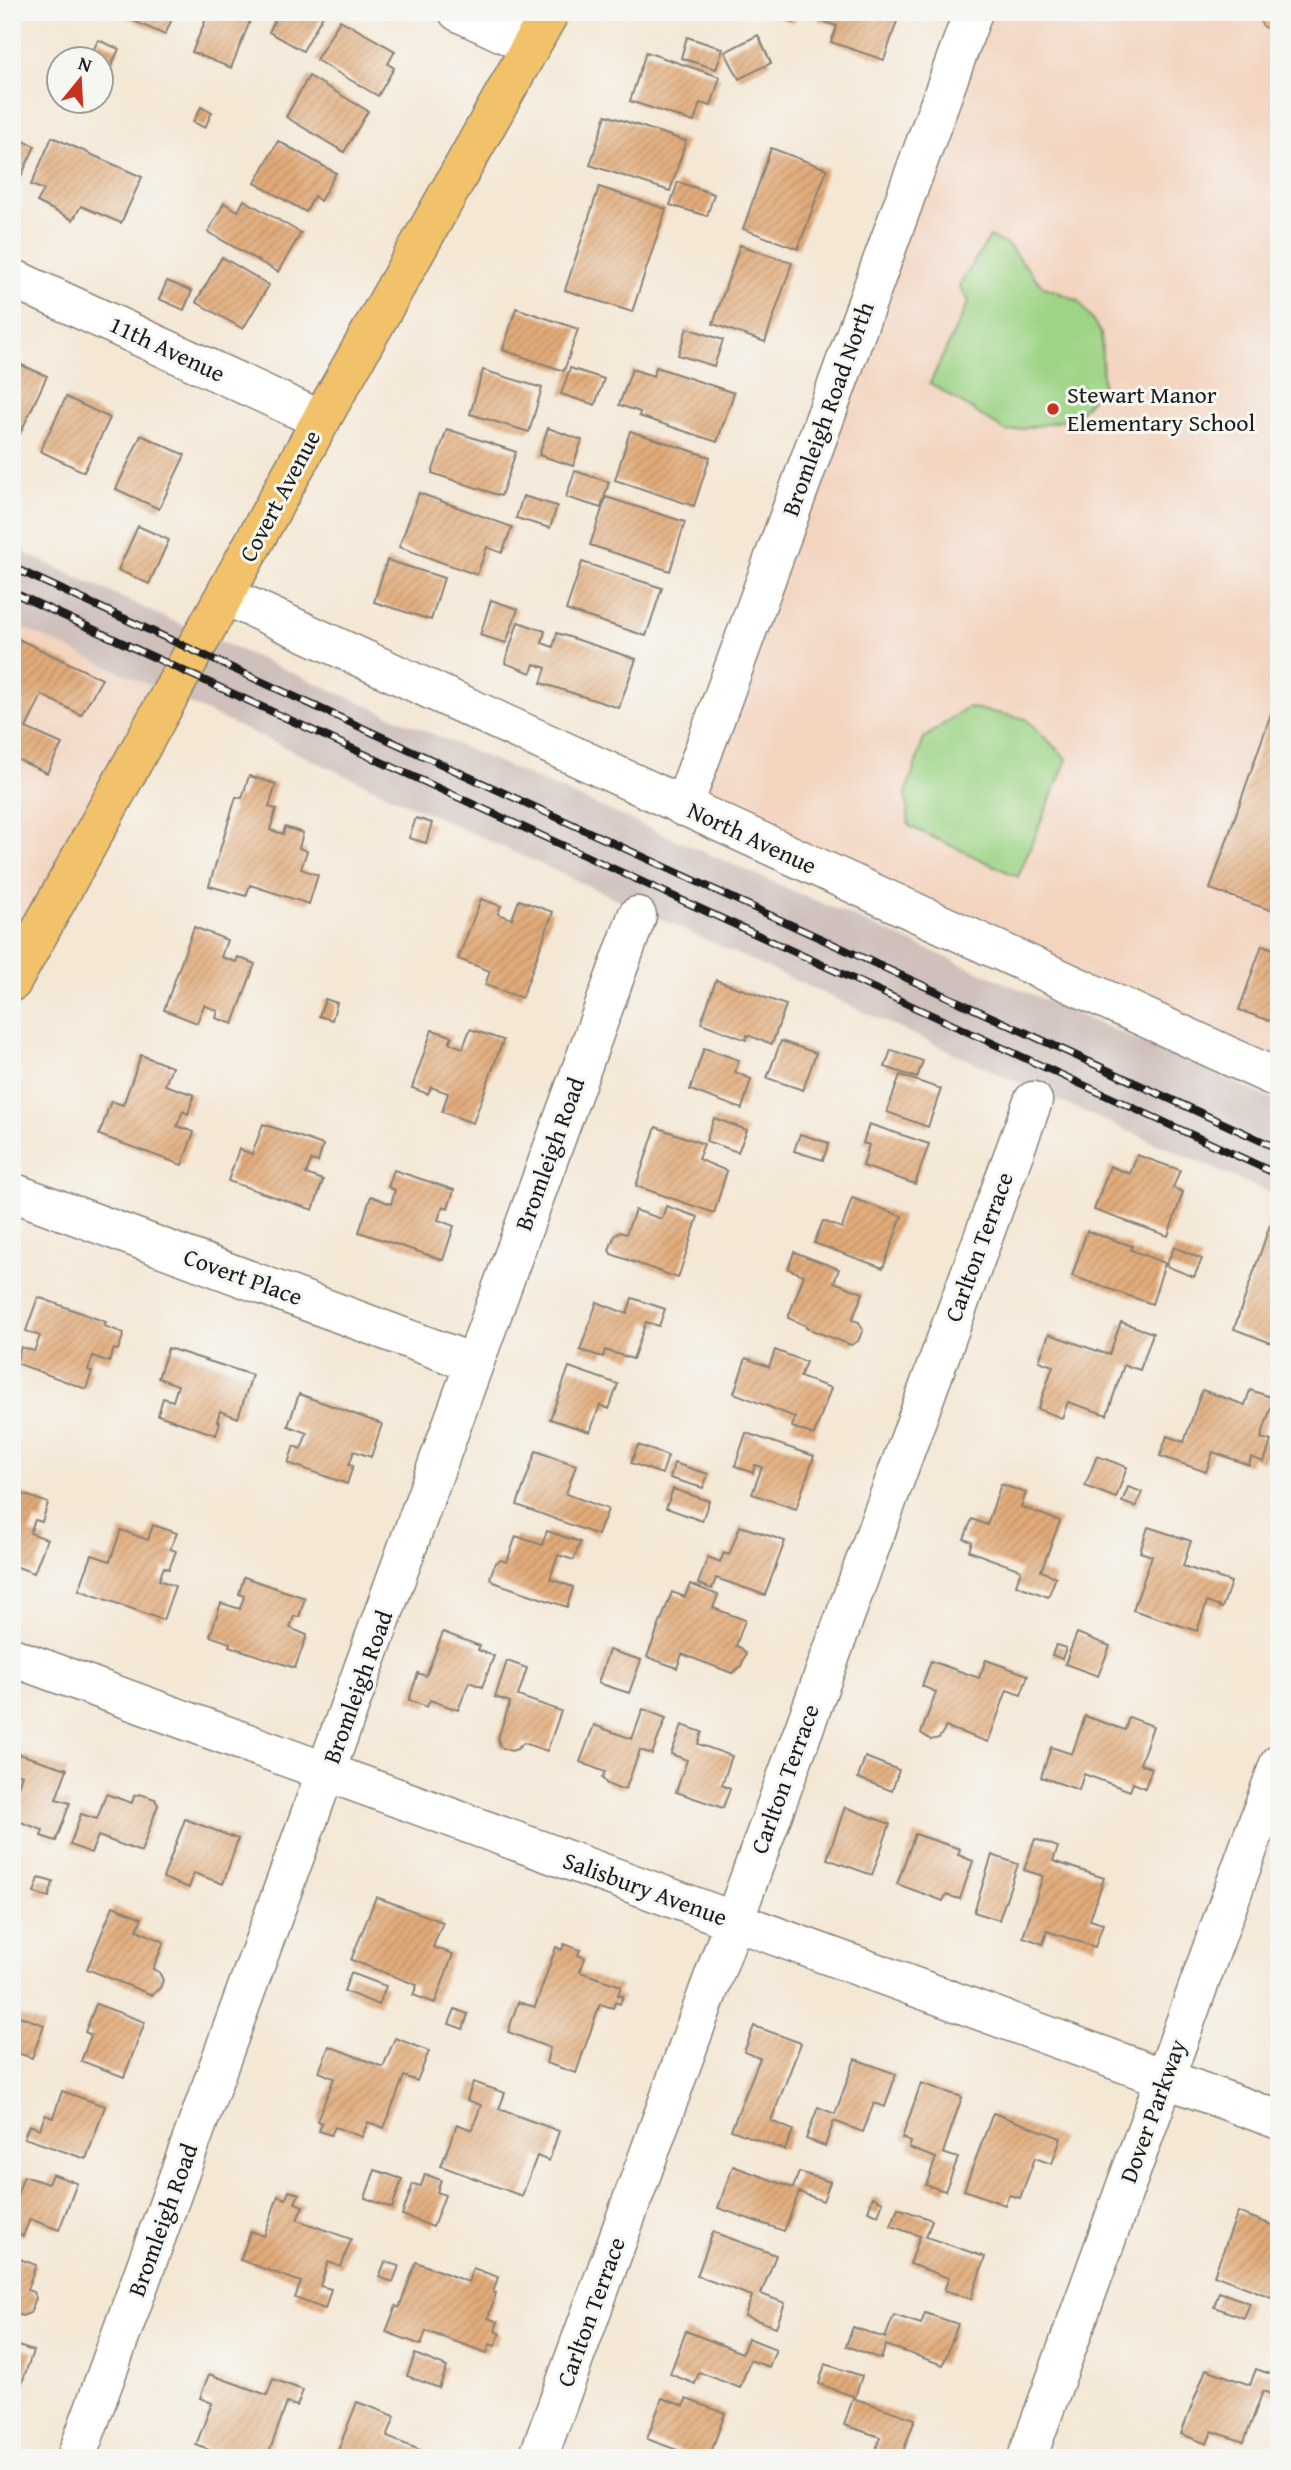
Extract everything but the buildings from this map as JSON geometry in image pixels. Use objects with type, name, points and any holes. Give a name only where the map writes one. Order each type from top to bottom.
[{"type":"main road","name":"Covert Avenue","points":[[12,982],[321,420],[550,12]]},
{"type":"street","points":[[458,12],[531,46]]},
{"type":"street","name":"Bromleigh Road North","points":[[683,807],[973,12]]},
{"type":"street","name":"11th Avenue","points":[[12,278],[321,420]]},
{"type":"street","name":"North Avenue","points":[[226,596],[1279,1079]]},
{"type":"street","name":"Bromleigh Road","points":[[76,2458],[637,916]]},
{"type":"street","name":"Carlton Terrace","points":[[538,2458],[1032,1101]]},
{"type":"street","name":"Covert Place","points":[[12,1192],[473,1363]]},
{"type":"street","name":"Salisbury Avenue","points":[[12,1657],[1279,2120]]},
{"type":"street","name":"Dover Parkway","points":[[1027,2458],[1279,1764]]},
{"type":"shaded area","name":"Stewart Manor Elementary School","points":[[973,12],[1279,12],[1279,1079],[683,807]]},
{"type":"shaded area","points":[[12,547],[173,621],[1279,1102],[1279,1197],[1039,1092],[12,623]]},
{"type":"shaded area","points":[[12,623],[180,701],[12,1004]]},
{"type":"green space","points":[[990,237],[1009,246],[1042,286],[1078,300],[1101,333],[1103,386],[1075,418],[1007,432],[930,383],[969,301],[959,286]]},
{"type":"green space","points":[[967,707],[1026,719],[1067,759],[1018,877],[909,826],[906,793],[924,738]]},
{"type":"railway","points":[[12,567],[1279,1149]]},
{"type":"railway","points":[[12,592],[1279,1175]]},
{"type":"place","name":"Stewart Manor Elementary School","points":[[1053,409]]}]
